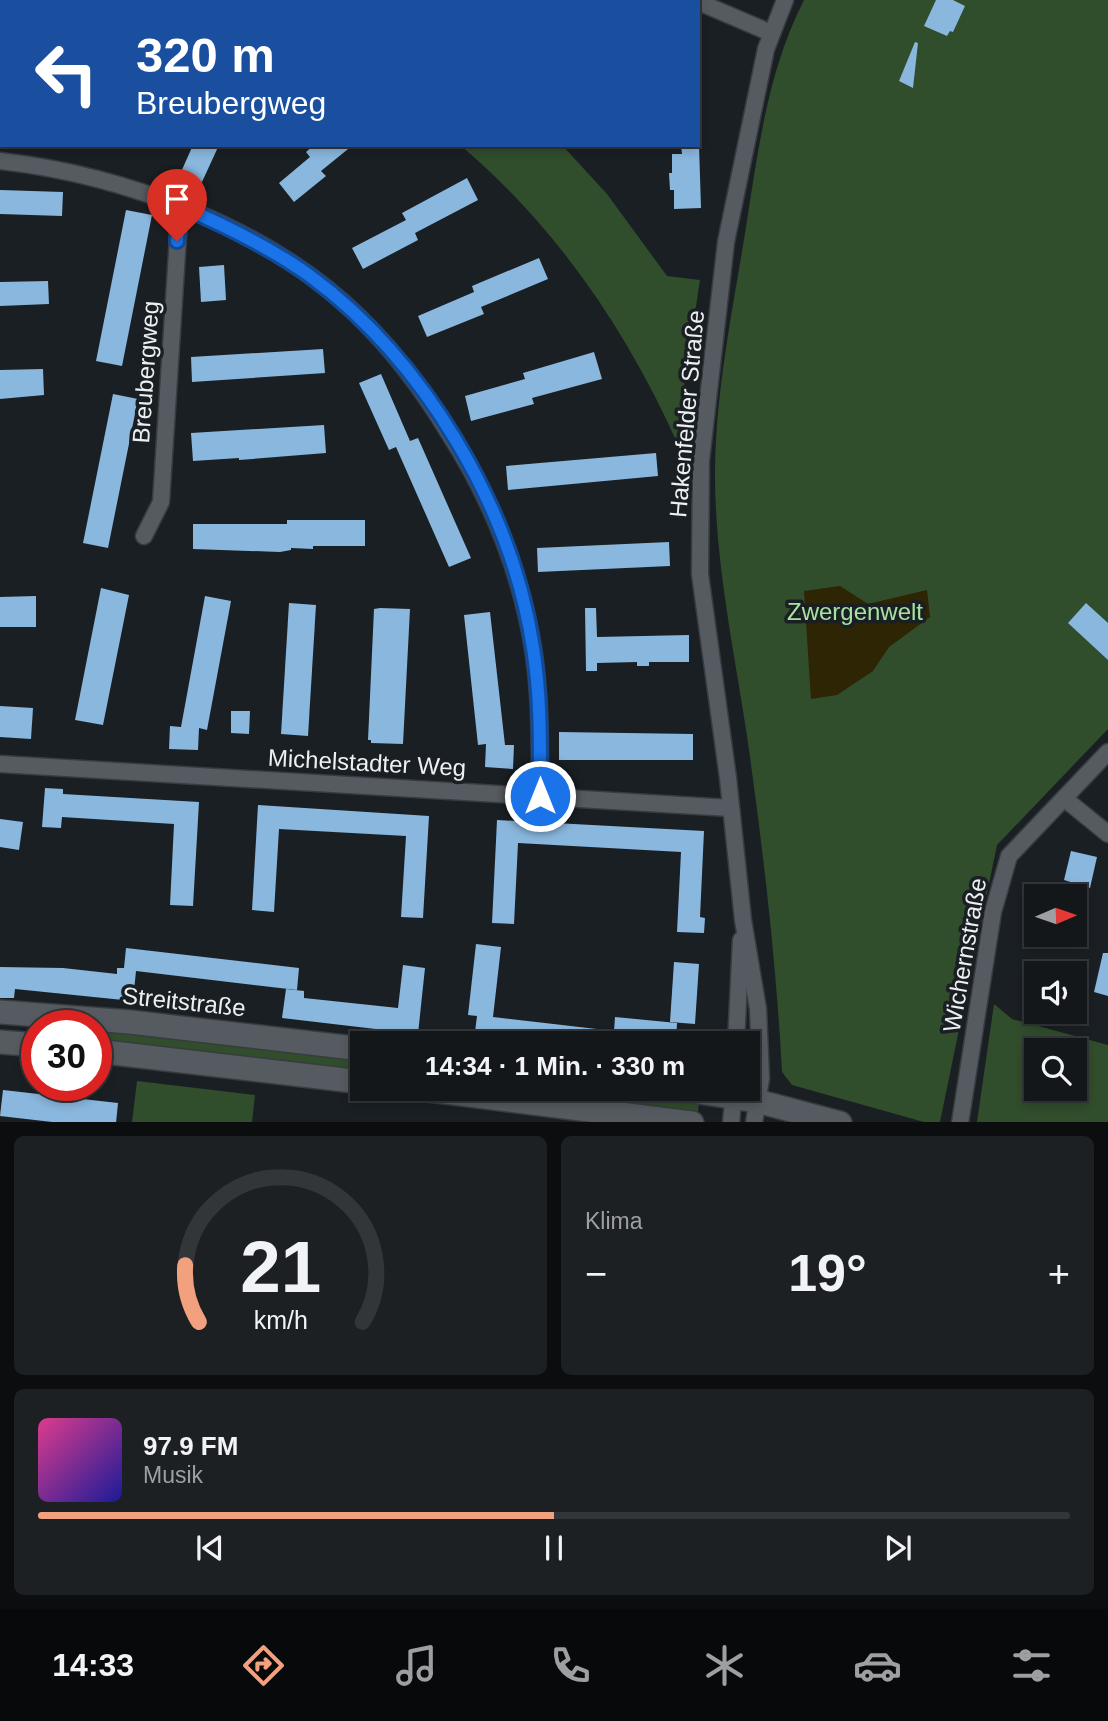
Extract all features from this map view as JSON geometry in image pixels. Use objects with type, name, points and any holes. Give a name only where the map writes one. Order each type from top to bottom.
[{"type":"main road","name":"Streitstraße","points":[[0,1012],[130,1022],[350,1048]]},
{"type":"main road","points":[[0,1042],[21,1044]]},
{"type":"main road","points":[[112,1053],[350,1081]]},
{"type":"main road","points":[[520,1101],[692,1122]]},
{"type":"main road","points":[[756,1112],[839,1122]]},
{"type":"street","name":"Hakenfelder Straße","points":[[756,1112],[761,1078],[758,1009],[743,920],[700,574],[701,460],[726,242],[750,119],[771,33],[785,0]]},
{"type":"street","points":[[700,3],[771,33]]},
{"type":"street","points":[[0,161],[38,165],[137,190],[224,226],[309,275],[358,315],[407,370],[463,453],[496,518],[527,617],[540,705],[540,796]]},
{"type":"street","name":"Breubergweg","points":[[144,536],[160,502],[180,206]]},
{"type":"street","name":"Wichernstraße","points":[[960,1122],[993,912],[1009,856],[1108,752]]},
{"type":"street","name":"Michelstadter Weg","points":[[0,764],[730,808]]},
{"type":"street","points":[[1065,799],[1108,834]]},
{"type":"street","name":"Hakenfelder Straße","points":[[737,1031],[743,920]]},
{"type":"street","points":[[731,1122],[733,1101]]},
{"type":"green space","name":"Zwergenwelt","points":[[804,0],[1108,0],[1108,729],[997,845],[940,1122],[924,1122],[792,1085],[782,1072],[768,904],[747,736],[718,541],[715,476],[721,382],[760,140],[781,54]]},
{"type":"green space","points":[[462,147],[564,147],[607,194],[667,276],[700,280],[684,386],[679,447],[637,363],[587,284],[528,211]]},
{"type":"green space","points":[[994,1004],[1012,1019],[1024,1024],[1082,1038],[1024,1038],[1024,1101],[1087,1101],[1087,1039],[1108,1045],[1108,1122],[977,1122]]},
{"type":"green space","points":[[112,1028],[350,1055],[350,1073],[112,1045]]},
{"type":"green space","points":[[137,1081],[255,1095],[252,1122],[132,1122]]},
{"type":"green space","points":[[597,1101],[699,1101],[698,1112]]},
{"type":"sand","points":[[840,586],[868,604],[927,590],[930,617],[889,647],[873,671],[837,695],[811,699],[804,591]]},
{"type":"building","points":[[936,0],[953,0],[965,6],[953,32],[950,31],[947,36],[924,26]]},
{"type":"building","points":[[915,42],[918,43],[913,88],[899,81]]},
{"type":"building","points":[[192,147],[218,147],[202,182],[181,172]]},
{"type":"building","points":[[312,147],[351,147],[321,171],[326,176],[294,202],[279,183],[310,157],[306,152]]},
{"type":"building","points":[[681,147],[699,147],[701,208],[674,209],[674,190],[670,190],[669,173],[672,173],[672,154],[682,154]]},
{"type":"building","points":[[467,178],[478,200],[415,233],[418,240],[363,269],[352,248],[406,220],[402,213]]},
{"type":"building","points":[[0,190],[63,192],[62,216],[0,214]]},
{"type":"building","points":[[126,210],[152,215],[122,366],[96,361]]},
{"type":"building","points":[[539,258],[548,279],[481,307],[484,314],[427,337],[418,316],[474,292],[472,286]]},
{"type":"building","points":[[224,265],[226,300],[201,302],[199,267]]},
{"type":"building","points":[[48,281],[49,304],[0,306],[0,282]]},
{"type":"building","points":[[323,349],[325,373],[192,382],[191,357]]},
{"type":"building","points":[[594,352],[602,379],[532,398],[534,404],[471,421],[465,396],[525,379],[523,373]]},
{"type":"building","points":[[43,369],[44,395],[0,399],[0,370]]},
{"type":"building","points":[[381,374],[410,441],[418,438],[471,558],[449,567],[396,447],[389,450],[359,383]]},
{"type":"building","points":[[113,394],[138,399],[108,548],[83,543]]},
{"type":"building","points":[[324,425],[326,453],[193,461],[191,433]]},
{"type":"building","points":[[656,453],[658,476],[508,490],[506,466]]},
{"type":"building","points":[[287,520],[365,520],[365,546],[313,546],[313,549],[291,548],[280,552],[193,549],[193,524],[287,524]]},
{"type":"building","points":[[669,542],[670,566],[538,572],[537,548]]},
{"type":"building","points":[[101,588],[129,595],[103,725],[75,720]]},
{"type":"building","points":[[36,596],[36,627],[0,627],[0,597]]},
{"type":"building","points":[[205,596],[231,601],[207,730],[199,728],[198,750],[169,749],[170,726],[181,727]]},
{"type":"building","points":[[289,603],[316,605],[308,736],[281,734]]},
{"type":"building","points":[[1086,603],[1108,623],[1108,660],[1068,623]]},
{"type":"building","points":[[585,608],[596,608],[597,637],[689,635],[689,662],[649,662],[649,666],[637,666],[637,662],[597,663],[597,671],[586,671]]},
{"type":"building","points":[[374,609],[410,609],[403,744],[371,743],[371,740],[368,740]]},
{"type":"building","points":[[490,612],[505,745],[514,745],[513,769],[485,767],[486,744],[478,745],[464,615]]},
{"type":"building","points":[[0,706],[33,708],[31,739],[0,737]]},
{"type":"building","points":[[231,711],[250,711],[249,734],[231,733]]},
{"type":"building","points":[[559,732],[693,734],[693,760],[559,760]]},
{"type":"building","points":[[45,788],[63,789],[63,794],[199,802],[193,906],[170,905],[174,824],[62,817],[61,828],[42,827]]},
{"type":"building","points":[[258,805],[429,816],[423,918],[401,917],[406,836],[279,829],[274,912],[252,910]]},
{"type":"building","points":[[0,819],[23,822],[19,850],[0,847]]},
{"type":"building","points":[[497,820],[704,831],[700,917],[705,918],[704,933],[677,932],[681,852],[518,843],[514,924],[492,923]]},
{"type":"building","points":[[1071,851],[1097,857],[1090,888],[1087,884],[1064,880]]},
{"type":"building","points":[[476,944],[501,947],[493,1017],[614,1031],[475,1031],[477,1016],[468,1015]]},
{"type":"building","points":[[126,948],[299,968],[297,990],[136,971],[133,1001],[15,989],[14,998],[0,998],[0,967],[63,968],[117,974],[117,968],[124,968]]},
{"type":"building","points":[[1103,953],[1108,953],[1108,996],[1094,992]]},
{"type":"building","points":[[674,962],[699,964],[695,1024],[670,1022]]},
{"type":"building","points":[[403,965],[425,968],[418,1031],[392,1031],[282,1018],[286,989],[304,991],[304,998],[398,1008]]},
{"type":"building","points":[[615,1017],[677,1023],[677,1031],[614,1031]]},
{"type":"building","points":[[3,1090],[21,1092],[21,1101],[118,1103],[116,1122],[52,1122],[0,1116]]},
{"type":"route","points":[[177,241],[180,206],[224,226],[309,275],[358,315],[376,334],[407,370],[440,417],[463,453],[496,518],[520,589],[538,682],[540,796]]}]
